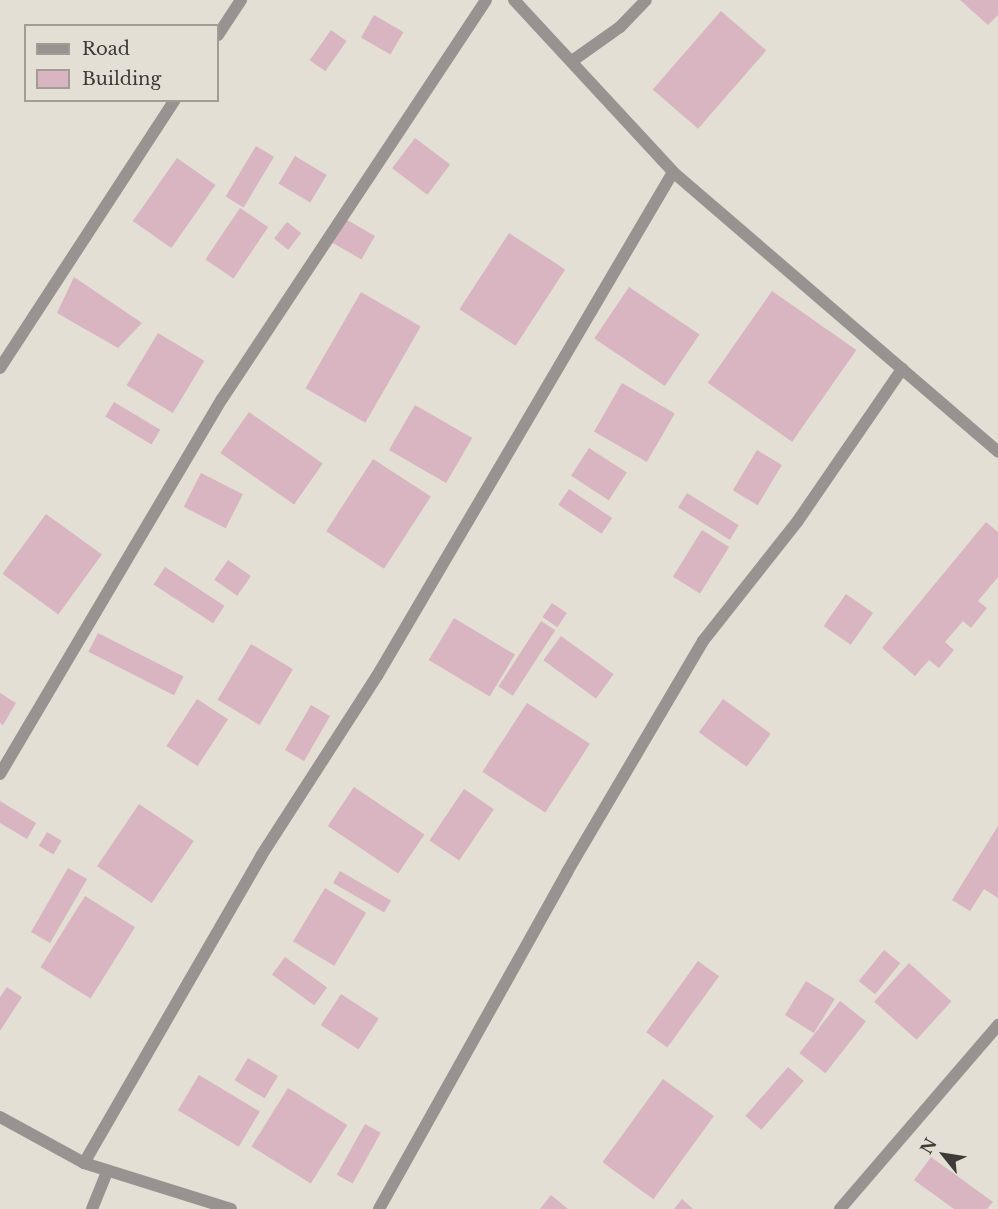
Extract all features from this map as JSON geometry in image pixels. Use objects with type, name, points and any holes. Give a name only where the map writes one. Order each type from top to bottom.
[{"type":"street","points":[[219,34],[241,0]]},
{"type":"street","points":[[0,774],[222,399],[486,0]]},
{"type":"street","points":[[514,0],[673,172],[998,452]]},
{"type":"street","points":[[572,61],[620,27],[646,0]]},
{"type":"street","points":[[0,368],[174,102]]},
{"type":"street","points":[[84,1163],[261,856],[383,665],[673,172]]},
{"type":"street","points":[[379,1209],[567,872],[702,641],[797,522],[902,369]]},
{"type":"street","points":[[840,1209],[998,1025]]},
{"type":"street","points":[[0,1118],[84,1163],[231,1209]]},
{"type":"street","points":[[92,1209],[107,1172]]},
{"type":"building","points":[[960,0],[998,0],[998,15],[988,25]]},
{"type":"building","points":[[721,11],[766,50],[698,129],[653,89]]},
{"type":"building","points":[[374,15],[403,32],[390,55],[361,38]]},
{"type":"building","points":[[331,30],[347,41],[325,71],[310,60]]},
{"type":"building","points":[[415,138],[450,164],[427,195],[392,168]]},
{"type":"building","points":[[256,146],[274,157],[244,207],[226,197]]},
{"type":"building","points":[[295,156],[327,175],[310,202],[279,183]]},
{"type":"building","points":[[177,158],[216,185],[171,248],[133,221]]},
{"type":"building","points":[[240,208],[268,227],[234,278],[205,259]]},
{"type":"building","points":[[342,217],[375,236],[361,259],[328,240]]},
{"type":"building","points":[[287,222],[301,233],[288,250],[274,239]]},
{"type":"building","points":[[509,233],[565,269],[516,346],[459,309]]},
{"type":"building","points":[[74,277],[142,323],[118,348],[57,313]]},
{"type":"building","points":[[629,287],[699,335],[665,386],[594,338]]},
{"type":"building","points":[[772,291],[856,350],[792,442],[708,383]]},
{"type":"building","points":[[361,292],[421,326],[365,423],[306,388]]},
{"type":"building","points":[[158,333],[204,361],[173,413],[127,385]]},
{"type":"building","points":[[622,383],[675,413],[647,462],[594,431]]},
{"type":"building","points":[[114,402],[160,430],[152,444],[105,417]]},
{"type":"building","points":[[415,405],[472,438],[446,483],[389,450]]},
{"type":"building","points":[[249,412],[323,464],[294,505],[220,453]]},
{"type":"building","points":[[589,448],[627,473],[609,500],[571,476]]},
{"type":"building","points":[[757,450],[782,465],[758,505],[733,490]]},
{"type":"building","points":[[373,459],[431,497],[384,569],[326,531]]},
{"type":"building","points":[[201,473],[243,494],[226,528],[184,507]]},
{"type":"building","points":[[569,489],[612,518],[601,534],[558,505]]},
{"type":"building","points":[[687,493],[739,525],[730,540],[678,507]]},
{"type":"building","points":[[46,514],[102,555],[58,614],[3,574]]},
{"type":"building","points":[[986,522],[998,532],[998,577],[978,601],[987,608],[971,628],[963,621],[945,642],[954,650],[939,668],[929,660],[915,676],[882,648]]},
{"type":"building","points":[[702,530],[729,547],[700,594],[673,577]]},
{"type":"building","points":[[228,560],[251,576],[237,596],[214,580]]},
{"type":"building","points":[[165,567],[225,606],[213,623],[154,585]]},
{"type":"building","points":[[846,594],[873,613],[851,645],[824,626]]},
{"type":"building","points":[[552,603],[567,613],[557,627],[542,617]]},
{"type":"building","points":[[454,618],[515,655],[490,697],[429,660]]},
{"type":"building","points":[[541,621],[555,630],[513,696],[499,686]]},
{"type":"building","points":[[98,633],[184,677],[174,695],[88,652]]},
{"type":"building","points":[[561,636],[614,674],[596,698],[543,660]]},
{"type":"building","points":[[251,644],[293,669],[260,725],[218,700]]},
{"type":"building","points":[[0,693],[16,703],[3,725],[0,723]]},
{"type":"building","points":[[197,699],[228,719],[198,766],[167,746]]},
{"type":"building","points":[[723,699],[771,734],[747,767],[699,732]]},
{"type":"building","points":[[527,703],[590,744],[545,813],[482,772]]},
{"type":"building","points":[[311,705],[330,716],[304,761],[285,750]]},
{"type":"building","points":[[354,787],[424,835],[398,873],[328,826]]},
{"type":"building","points":[[464,789],[494,809],[459,861],[429,840]]},
{"type":"building","points":[[0,801],[36,823],[27,839],[0,823]]},
{"type":"building","points":[[139,804],[194,841],[152,903],[97,866]]},
{"type":"building","points":[[998,826],[998,898],[984,889],[970,911],[952,900]]},
{"type":"building","points":[[47,832],[62,841],[53,854],[39,846]]},
{"type":"building","points":[[68,868],[87,879],[50,943],[31,932]]},
{"type":"building","points":[[340,871],[391,900],[384,913],[333,883]]},
{"type":"building","points":[[325,888],[366,913],[334,966],[293,941]]},
{"type":"building","points":[[85,896],[135,927],[91,999],[40,967]]},
{"type":"building","points":[[884,950],[900,963],[875,994],[859,981]]},
{"type":"building","points":[[285,957],[327,988],[314,1005],[272,975]]},
{"type":"building","points":[[698,961],[719,976],[667,1047],[646,1032]]},
{"type":"building","points":[[909,963],[951,1001],[917,1040],[874,1002]]},
{"type":"building","points":[[806,981],[835,999],[814,1033],[785,1015]]},
{"type":"building","points":[[7,987],[22,997],[0,1031],[0,997]]},
{"type":"building","points":[[341,994],[379,1019],[359,1050],[321,1025]]},
{"type":"building","points":[[840,1001],[866,1021],[825,1073],[799,1053]]},
{"type":"building","points":[[248,1058],[278,1076],[265,1098],[235,1080]]},
{"type":"building","points":[[788,1067],[804,1081],[761,1130],[745,1116]]},
{"type":"building","points":[[199,1075],[260,1112],[239,1147],[178,1110]]},
{"type":"building","points":[[663,1079],[714,1116],[653,1199],[602,1162]]},
{"type":"building","points":[[288,1088],[347,1125],[311,1184],[251,1147]]},
{"type":"building","points":[[365,1124],[381,1133],[353,1183],[337,1175]]},
{"type":"building","points":[[931,1157],[993,1202],[987,1209],[954,1209],[914,1180]]},
{"type":"building","points":[[551,1195],[568,1209],[540,1209]]},
{"type":"building","points":[[682,1199],[693,1209],[674,1209]]}]
